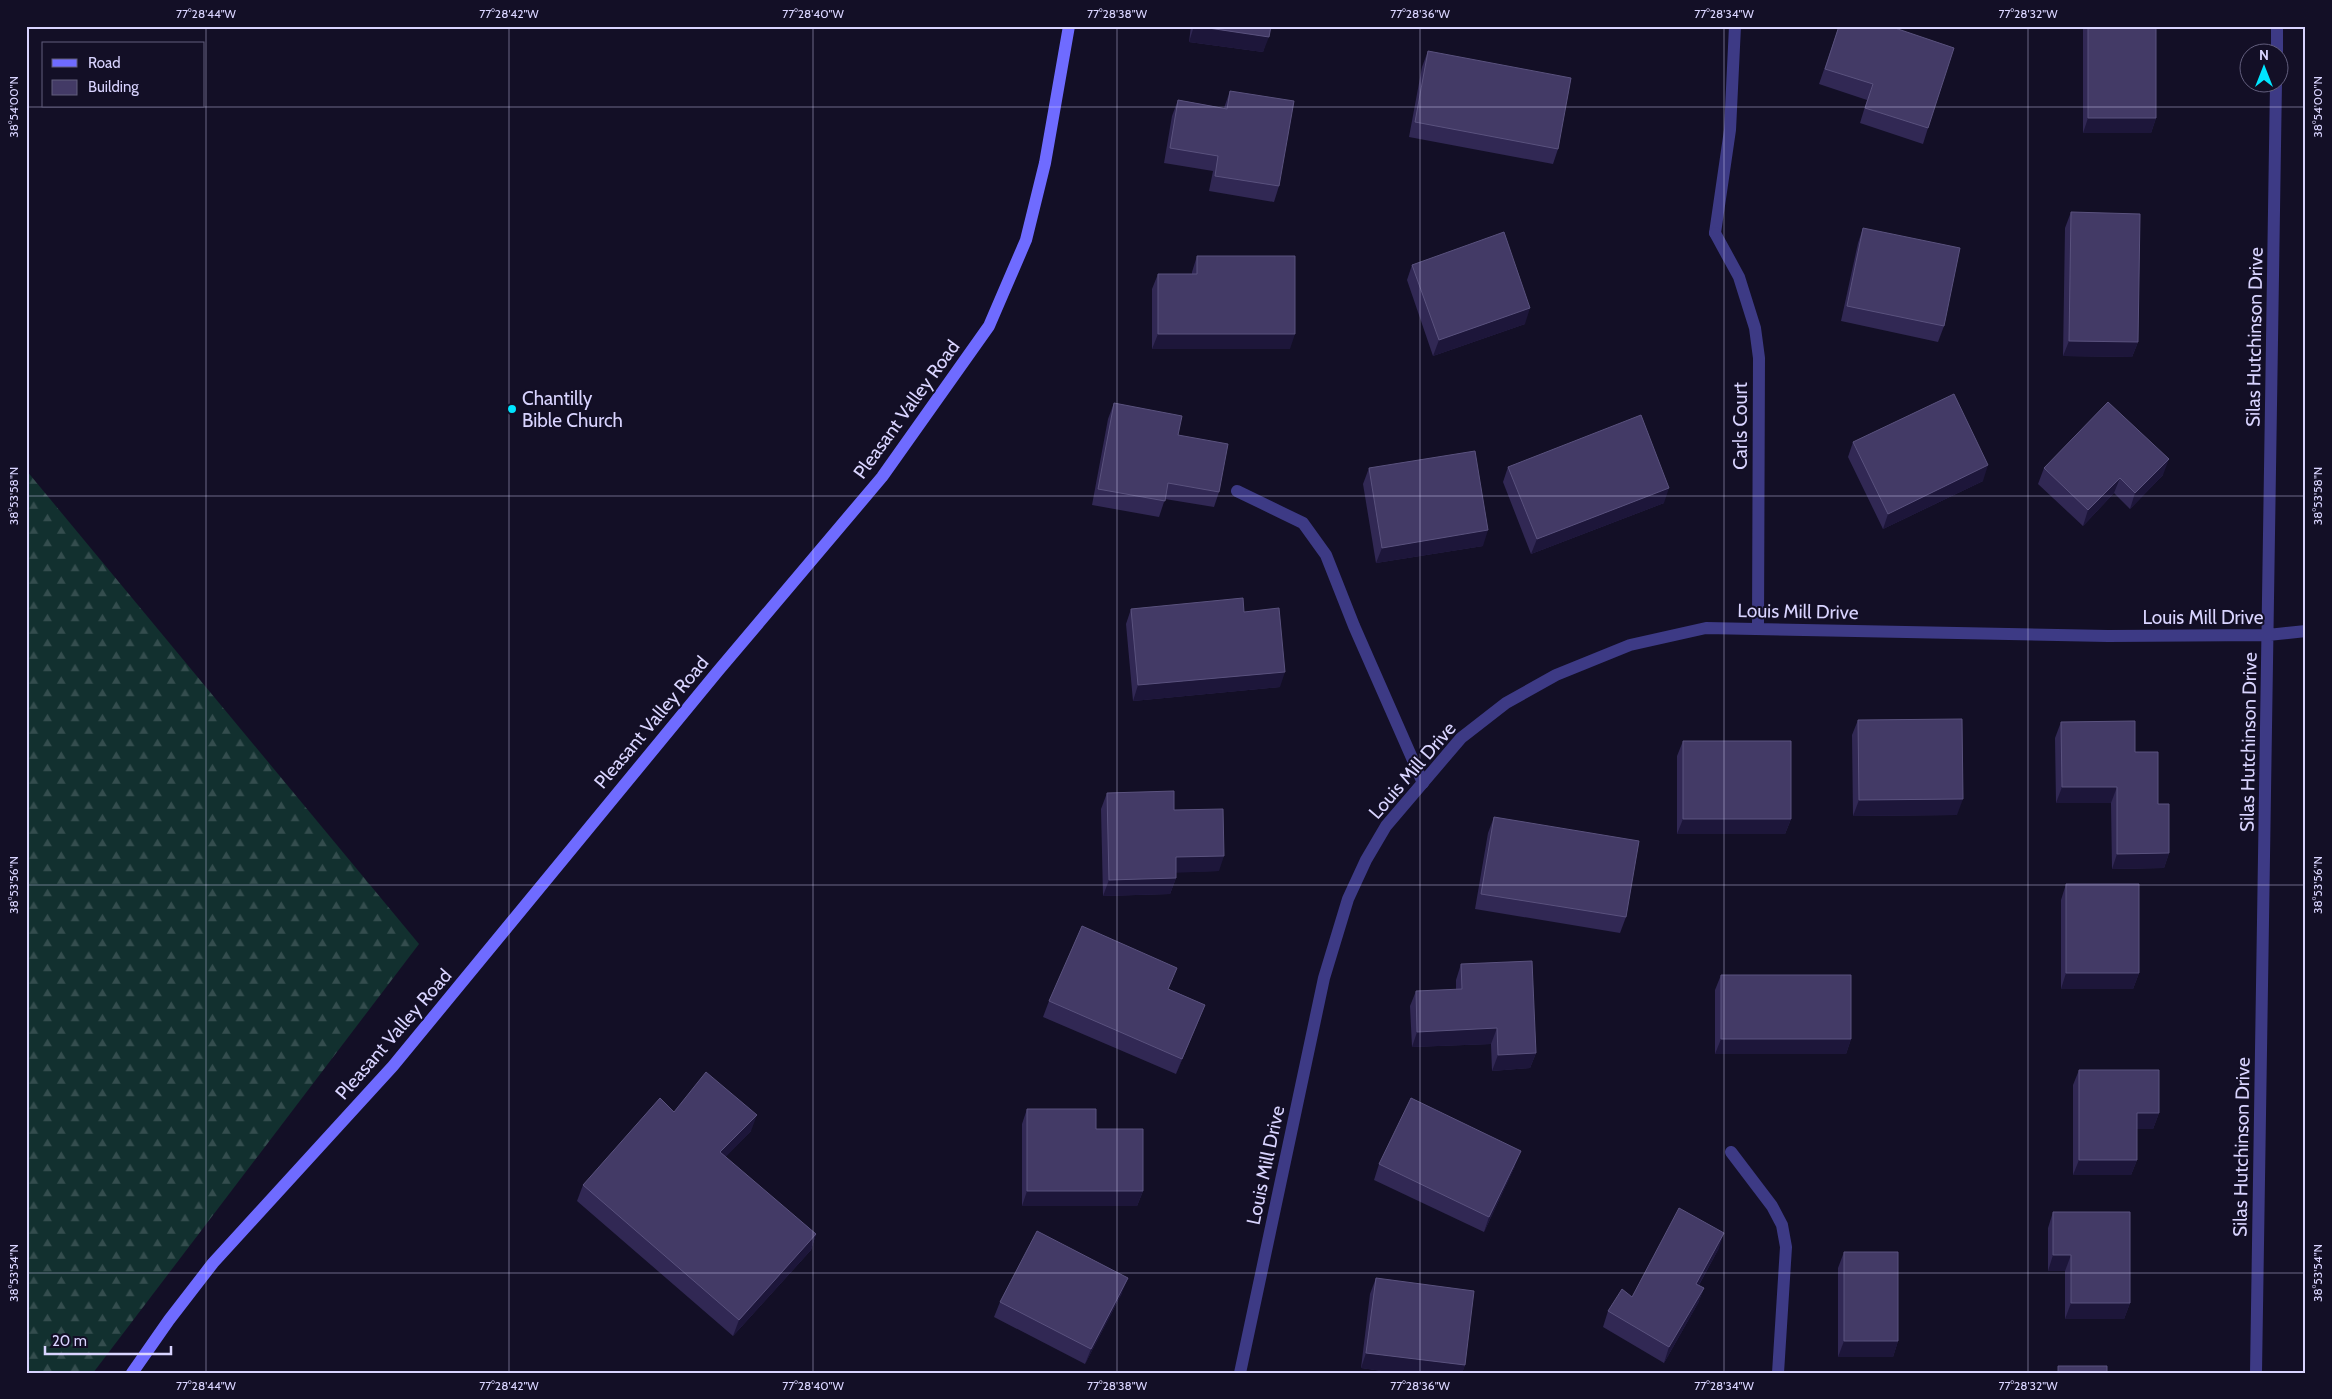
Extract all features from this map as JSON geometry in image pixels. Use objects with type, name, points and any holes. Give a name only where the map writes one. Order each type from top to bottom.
[{"type":"main road","name":"Pleasant Valley Road","points":[[132,1373],[169,1320],[213,1263],[393,1066],[718,671],[882,477],[989,326],[1026,240],[1045,163],[1069,26]]},
{"type":"street","name":"Carls Court","points":[[1735,26],[1730,130],[1715,233],[1740,277],[1755,328],[1757,343],[1758,628]]},
{"type":"street","points":[[2277,26],[2277,42]]},
{"type":"street","name":"Silas Hutchinson Drive","points":[[2256,1373],[2276,92]]},
{"type":"street","points":[[1237,491],[1303,523],[1326,555],[1354,626],[1423,783]]},
{"type":"street","name":"Louis Mill Drive","points":[[1240,1373],[1324,978],[1348,899],[1366,860],[1386,826],[1461,738],[1506,703],[1556,675],[1639,643],[1706,628],[2098,636],[2268,636],[2306,631]]},
{"type":"street","points":[[1731,1152],[1772,1206],[1782,1225],[1786,1247],[1778,1373]]},
{"type":"green space","points":[[26,470],[419,944],[93,1373],[26,1373]]},
{"type":"building","points":[[1195,26],[1271,26],[1269,37]]},
{"type":"building","points":[[1839,26],[1889,26],[1954,48],[1928,128],[1865,108],[1873,84],[1825,69]]},
{"type":"building","points":[[2088,26],[2156,26],[2156,118],[2088,118]]},
{"type":"building","points":[[1428,51],[1571,78],[1558,149],[1415,122]]},
{"type":"building","points":[[1230,91],[1294,101],[1279,186],[1215,176],[1218,156],[1170,148],[1178,100],[1227,109]]},
{"type":"building","points":[[2071,212],[2140,214],[2138,342],[2069,341]]},
{"type":"building","points":[[1863,228],[1960,248],[1944,326],[1847,306]]},
{"type":"building","points":[[1504,232],[1530,308],[1439,340],[1412,265]]},
{"type":"building","points":[[1197,256],[1295,256],[1295,334],[1158,334],[1158,274],[1197,274]]},
{"type":"building","points":[[1954,394],[1988,465],[1888,514],[1853,442]]},
{"type":"building","points":[[2108,402],[2169,459],[2135,493],[2120,478],[2088,510],[2044,468]]},
{"type":"building","points":[[1114,403],[1182,416],[1178,435],[1228,444],[1219,492],[1168,483],[1165,501],[1098,489]]},
{"type":"building","points":[[1641,415],[1669,488],[1537,539],[1508,467]]},
{"type":"building","points":[[1475,451],[1488,530],[1382,548],[1369,468]]},
{"type":"building","points":[[1243,598],[1244,612],[1279,608],[1285,672],[1138,685],[1131,609]]},
{"type":"building","points":[[1962,719],[1963,799],[1859,800],[1858,720]]},
{"type":"building","points":[[2135,721],[2135,752],[2158,752],[2158,804],[2169,804],[2169,853],[2117,854],[2117,787],[2062,787],[2061,722]]},
{"type":"building","points":[[1683,741],[1791,741],[1791,819],[1683,819]]},
{"type":"building","points":[[1174,791],[1174,810],[1223,809],[1224,856],[1176,857],[1176,878],[1109,880],[1107,793]]},
{"type":"building","points":[[1494,817],[1639,841],[1626,917],[1481,894]]},
{"type":"building","points":[[2066,884],[2139,884],[2139,973],[2066,973]]},
{"type":"building","points":[[1082,926],[1177,968],[1168,989],[1205,1005],[1182,1059],[1049,1001]]},
{"type":"building","points":[[1532,961],[1536,1053],[1498,1055],[1497,1028],[1417,1032],[1416,991],[1462,989],[1461,964]]},
{"type":"building","points":[[1721,975],[1851,975],[1851,1039],[1721,1039]]},
{"type":"building","points":[[2079,1070],[2159,1070],[2159,1113],[2137,1113],[2137,1160],[2079,1160]]},
{"type":"building","points":[[706,1072],[757,1115],[720,1152],[816,1234],[739,1320],[583,1185],[660,1098],[674,1112]]},
{"type":"building","points":[[1411,1098],[1521,1151],[1489,1217],[1379,1164]]},
{"type":"building","points":[[1027,1109],[1096,1109],[1096,1129],[1143,1129],[1143,1191],[1027,1191]]},
{"type":"building","points":[[1679,1208],[1724,1233],[1696,1284],[1704,1288],[1669,1347],[1608,1311],[1622,1289],[1632,1297]]},
{"type":"building","points":[[2053,1212],[2130,1212],[2130,1303],[2071,1303],[2071,1255],[2053,1255]]},
{"type":"building","points":[[1037,1231],[1128,1278],[1091,1349],[1000,1302]]},
{"type":"building","points":[[1844,1252],[1898,1252],[1898,1341],[1844,1341]]},
{"type":"building","points":[[1376,1278],[1474,1291],[1465,1365],[1366,1353]]},
{"type":"building","points":[[2058,1366],[2107,1366],[2107,1373],[2058,1373]]},
{"type":"place","name":"Chantilly Bible Church","points":[[512,409]]}]
